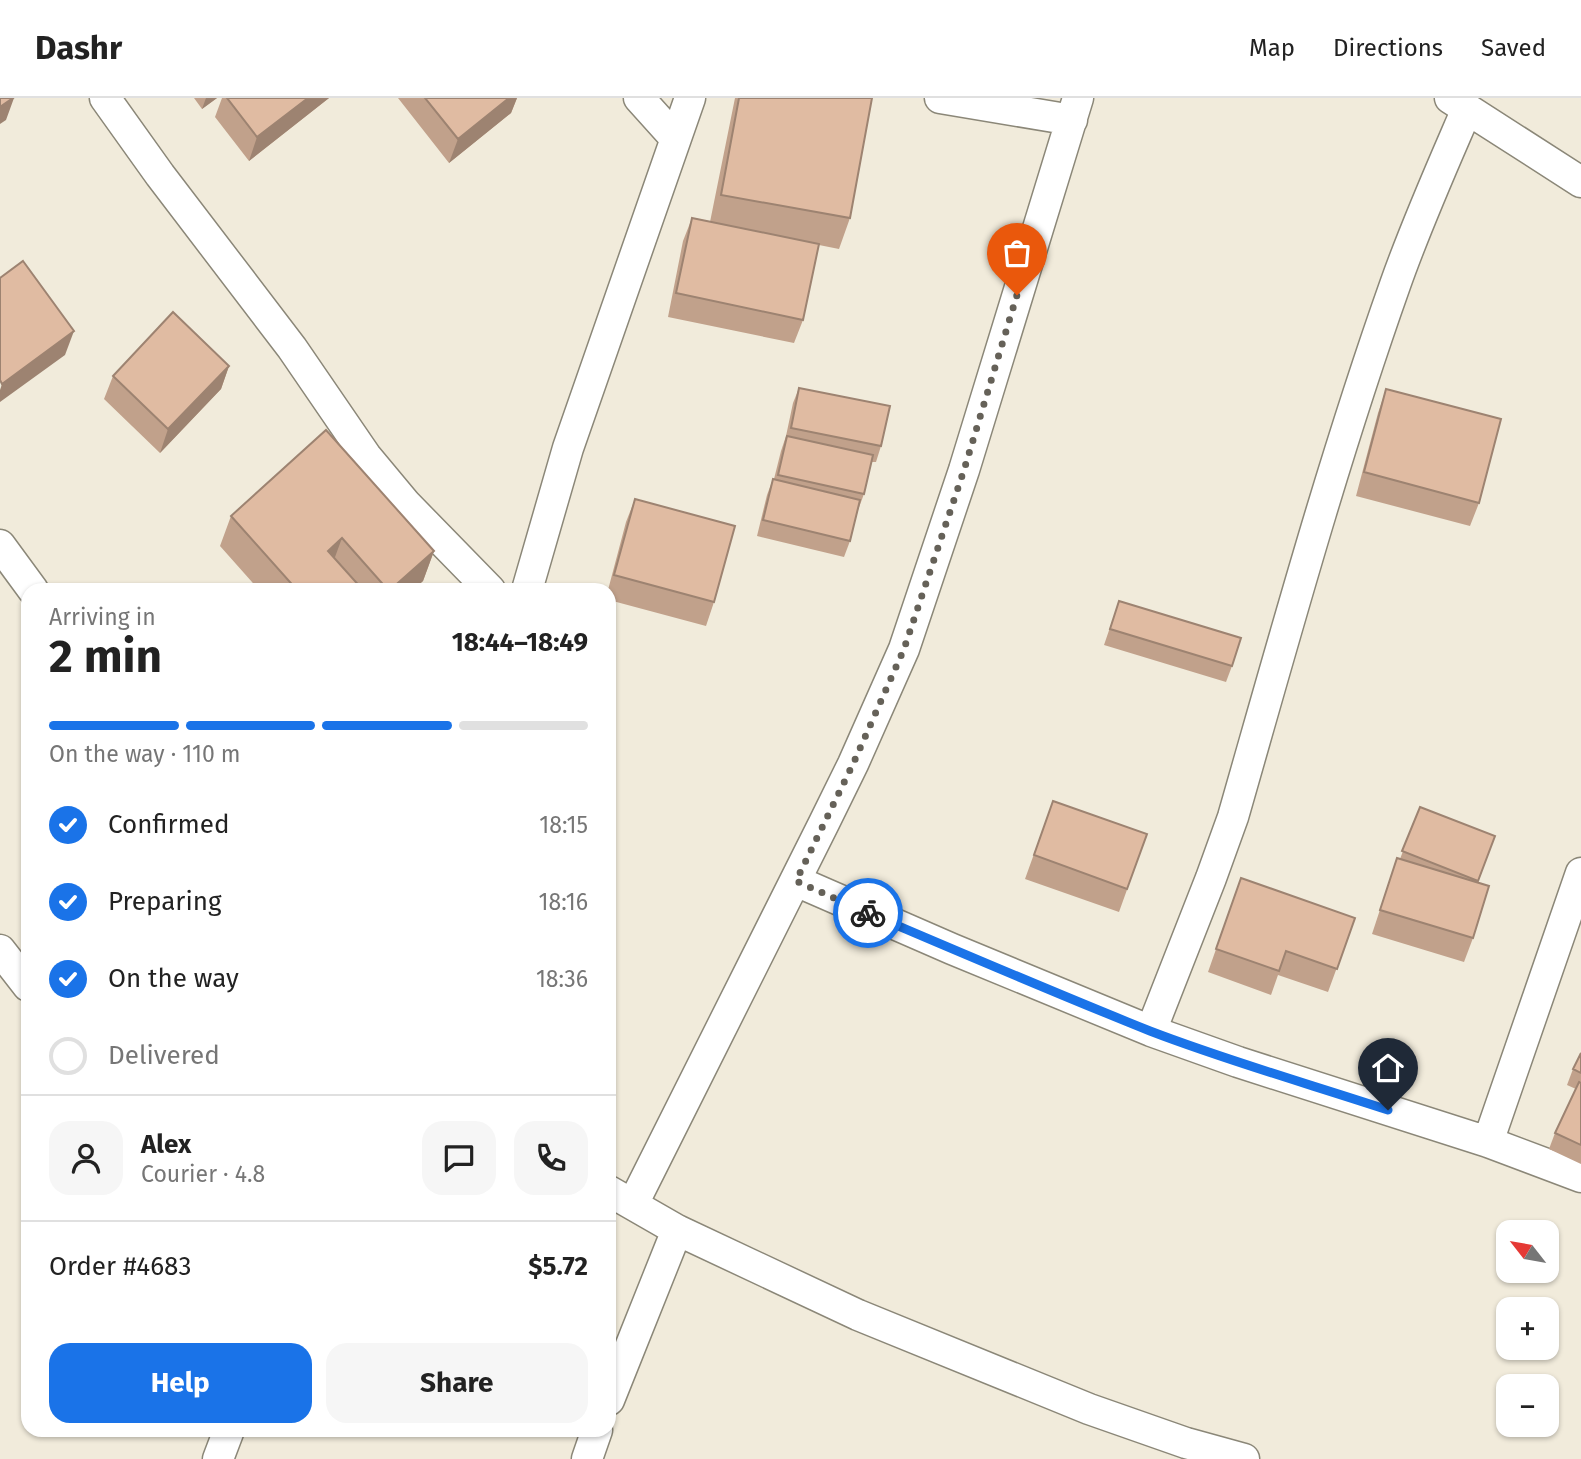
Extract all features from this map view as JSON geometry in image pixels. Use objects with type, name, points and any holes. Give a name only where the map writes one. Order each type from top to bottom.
[{"type":"street","points":[[104,98],[292,348],[366,456],[406,504],[483,583]]},
{"type":"street","points":[[639,98],[675,138]]},
{"type":"street","points":[[529,583],[569,448],[690,98]]},
{"type":"street","points":[[940,98],[1075,109],[964,470],[904,649],[853,764],[796,881],[621,1197],[677,1230],[859,1315],[1089,1409],[1186,1443],[1244,1459]]},
{"type":"street","points":[[1151,1031],[1233,817],[1350,414],[1458,103],[1581,182]]},
{"type":"street","points":[[0,545],[28,583]]},
{"type":"street","points":[[1488,1142],[1581,873]]},
{"type":"street","points":[[796,881],[1151,1031],[1238,1062],[1488,1142],[1581,1177]]},
{"type":"street","points":[[0,950],[21,977]]},
{"type":"street","points":[[616,1382],[677,1230]]},
{"type":"street","points":[[218,1459],[226,1437]]},
{"type":"street","points":[[587,1459],[595,1437]]},
{"type":"building","points":[[0,98],[13,98],[0,107]]},
{"type":"building","points":[[227,98],[308,98],[257,137]]},
{"type":"building","points":[[425,98],[509,98],[458,139]]},
{"type":"building","points":[[739,98],[872,98],[850,218],[721,195]]},
{"type":"building","points":[[692,218],[819,244],[803,320],[676,293]]},
{"type":"building","points":[[23,261],[74,331],[2,384],[0,278]]},
{"type":"building","points":[[173,312],[229,366],[168,429],[113,376]]},
{"type":"building","points":[[799,388],[890,406],[881,446],[791,428]]},
{"type":"building","points":[[1386,389],[1501,419],[1479,503],[1364,472]]},
{"type":"building","points":[[326,430],[434,551],[398,583],[382,583],[342,538],[328,551],[357,583],[291,583],[231,516]]},
{"type":"building","points":[[787,436],[873,455],[864,494],[778,475]]},
{"type":"building","points":[[773,479],[860,500],[850,541],[763,520]]},
{"type":"building","points":[[635,499],[735,526],[714,602],[614,575]]},
{"type":"building","points":[[1119,601],[1241,638],[1232,666],[1110,629]]},
{"type":"building","points":[[1053,801],[1147,834],[1127,889],[1034,855]]},
{"type":"building","points":[[1420,807],[1495,836],[1478,881],[1402,851]]},
{"type":"building","points":[[1397,858],[1489,886],[1473,938],[1380,910]]},
{"type":"building","points":[[1241,878],[1355,918],[1337,969],[1286,951],[1279,971],[1216,949]]},
{"type":"building","points":[[1581,1053],[1581,1073],[1573,1069]]},
{"type":"building","points":[[1579,1082],[1581,1083],[1581,1145],[1555,1133]]},
{"type":"way so far","points":[[868,913],[796,881],[853,764],[904,649],[964,470],[1017,295]]},
{"type":"route","points":[[868,913],[1151,1031],[1388,1110]]}]
